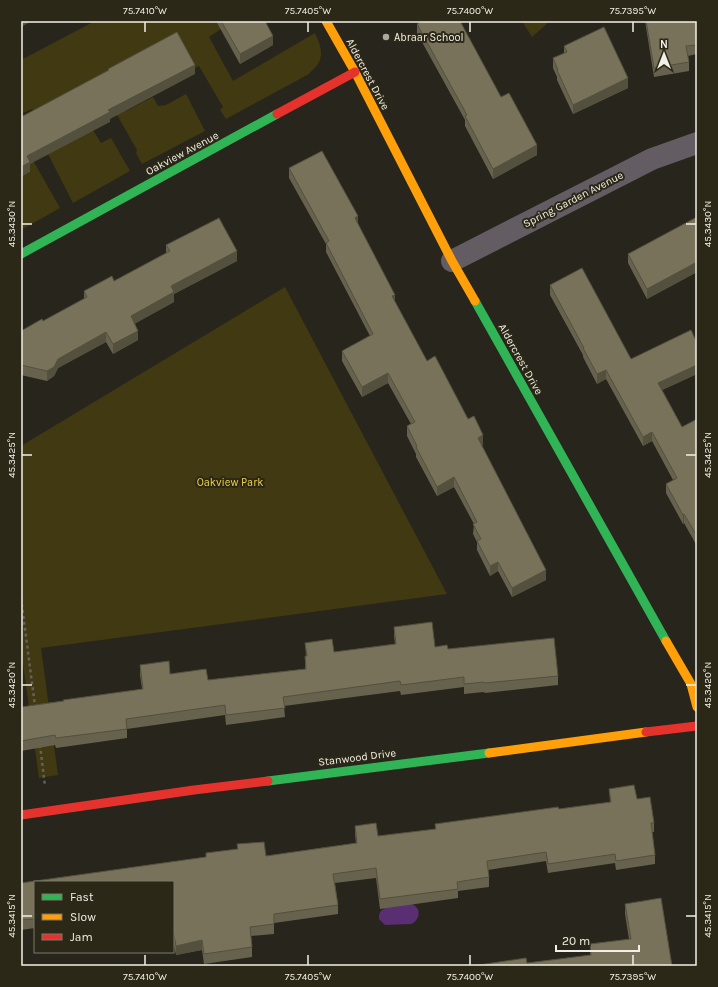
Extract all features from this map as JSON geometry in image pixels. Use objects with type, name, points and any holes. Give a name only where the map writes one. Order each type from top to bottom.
[{"type":"street","name":"Aldercrest Drive","points":[[326,21],[355,72],[452,261],[691,684],[697,707]]},
{"type":"street","name":"Oakview Avenue","points":[[21,254],[355,72]]},
{"type":"street","name":"Spring Garden Avenue","points":[[452,261],[652,159],[697,143]]},
{"type":"street","name":"Stanwood Drive","points":[[21,815],[194,790],[697,726]]},
{"type":"path","points":[[21,598],[35,708]]},
{"type":"path","points":[[39,740],[48,811]]},
{"type":"green space","points":[[95,21],[216,21],[221,29],[209,37],[233,81],[315,33],[320,45],[321,56],[318,64],[309,74],[226,119],[220,110],[223,107],[199,66],[192,69],[108,79],[126,111],[153,97],[158,106],[166,105],[186,94],[205,131],[142,164],[136,153],[137,150],[116,113],[38,118],[32,109],[23,113],[25,118],[21,120],[21,60]]},
{"type":"green space","points":[[522,21],[550,21],[532,37]]},
{"type":"green space","points":[[93,130],[101,143],[111,138],[130,171],[73,203],[48,154]]},
{"type":"green space","points":[[21,139],[60,208],[21,230],[21,177],[30,172]]},
{"type":"green space","name":"Oakview Park","points":[[285,287],[447,594],[41,648],[58,775],[39,778],[21,650],[21,446]]},
{"type":"shaded area","points":[[409,903],[417,908],[419,913],[416,921],[413,923],[385,925],[379,919],[380,912],[385,908]]},
{"type":"building","points":[[221,21],[265,21],[273,36],[240,54]]},
{"type":"building","points":[[422,21],[460,21],[501,97],[509,93],[537,145],[493,169],[465,116],[467,115],[417,24]]},
{"type":"building","points":[[646,21],[697,21],[697,45],[686,46],[689,62],[654,68]]},
{"type":"building","points":[[604,27],[628,78],[573,105],[553,58],[567,52],[564,46]]},
{"type":"building","points":[[177,32],[195,65],[108,110],[110,112],[27,156],[30,162],[21,167],[21,117]]},
{"type":"building","points":[[322,151],[358,216],[355,218],[395,295],[392,296],[427,361],[435,356],[468,419],[474,416],[483,435],[478,438],[546,570],[512,588],[498,562],[490,566],[477,541],[481,539],[473,524],[477,522],[454,477],[437,487],[407,426],[415,422],[388,373],[362,387],[342,351],[373,334],[326,243],[329,241],[289,168]]},
{"type":"building","points":[[697,217],[697,262],[647,289],[628,254]]},
{"type":"building","points":[[219,218],[237,251],[171,286],[174,292],[131,316],[138,331],[113,344],[106,332],[58,359],[54,367],[47,371],[21,365],[21,331],[87,297],[84,291],[112,276],[114,281],[170,251],[166,245]]},
{"type":"building","points":[[582,268],[631,359],[691,330],[697,343],[697,365],[658,383],[682,427],[697,419],[697,536],[684,514],[683,515],[666,484],[677,478],[652,432],[643,437],[606,370],[597,374],[550,285]]},
{"type":"building","points":[[432,622],[435,647],[447,645],[448,649],[554,638],[558,676],[464,684],[464,677],[401,685],[400,681],[283,697],[285,708],[226,715],[225,705],[126,719],[127,729],[56,738],[55,735],[21,741],[21,707],[143,689],[140,665],[169,661],[170,674],[206,669],[208,680],[306,669],[305,656],[307,656],[305,643],[332,639],[334,652],[396,644],[394,627]]},
{"type":"building","points":[[634,785],[637,799],[650,797],[654,823],[651,823],[655,855],[616,861],[615,854],[548,864],[546,852],[487,861],[489,877],[457,882],[458,889],[380,899],[376,868],[333,874],[338,905],[274,914],[274,924],[250,927],[252,947],[204,954],[202,940],[176,946],[174,935],[174,881],[35,881],[206,857],[206,853],[238,849],[237,844],[264,842],[266,856],[357,843],[355,826],[376,823],[378,836],[436,829],[435,824],[558,807],[559,809],[611,802],[609,789]]},
{"type":"building","points":[[34,881],[34,919],[21,920],[21,883]]},
{"type":"building","points":[[661,898],[672,966],[472,966],[526,958],[527,963],[591,955],[590,944],[631,939],[625,904]]},
{"type":"traffic: fast","points":[[21,254],[277,114]]},
{"type":"traffic: fast","points":[[475,301],[666,641]]},
{"type":"traffic: fast","points":[[268,781],[489,753]]},
{"type":"traffic: slow","points":[[326,21],[355,72],[452,261],[475,301]]},
{"type":"traffic: slow","points":[[666,641],[691,684],[697,707]]},
{"type":"traffic: slow","points":[[489,753],[646,732]]},
{"type":"traffic: jam","points":[[277,114],[355,72]]},
{"type":"traffic: jam","points":[[646,732],[697,726]]},
{"type":"traffic: jam","points":[[21,815],[268,781]]},
{"type":"place","name":"Abraar School","points":[[386,37]]}]
